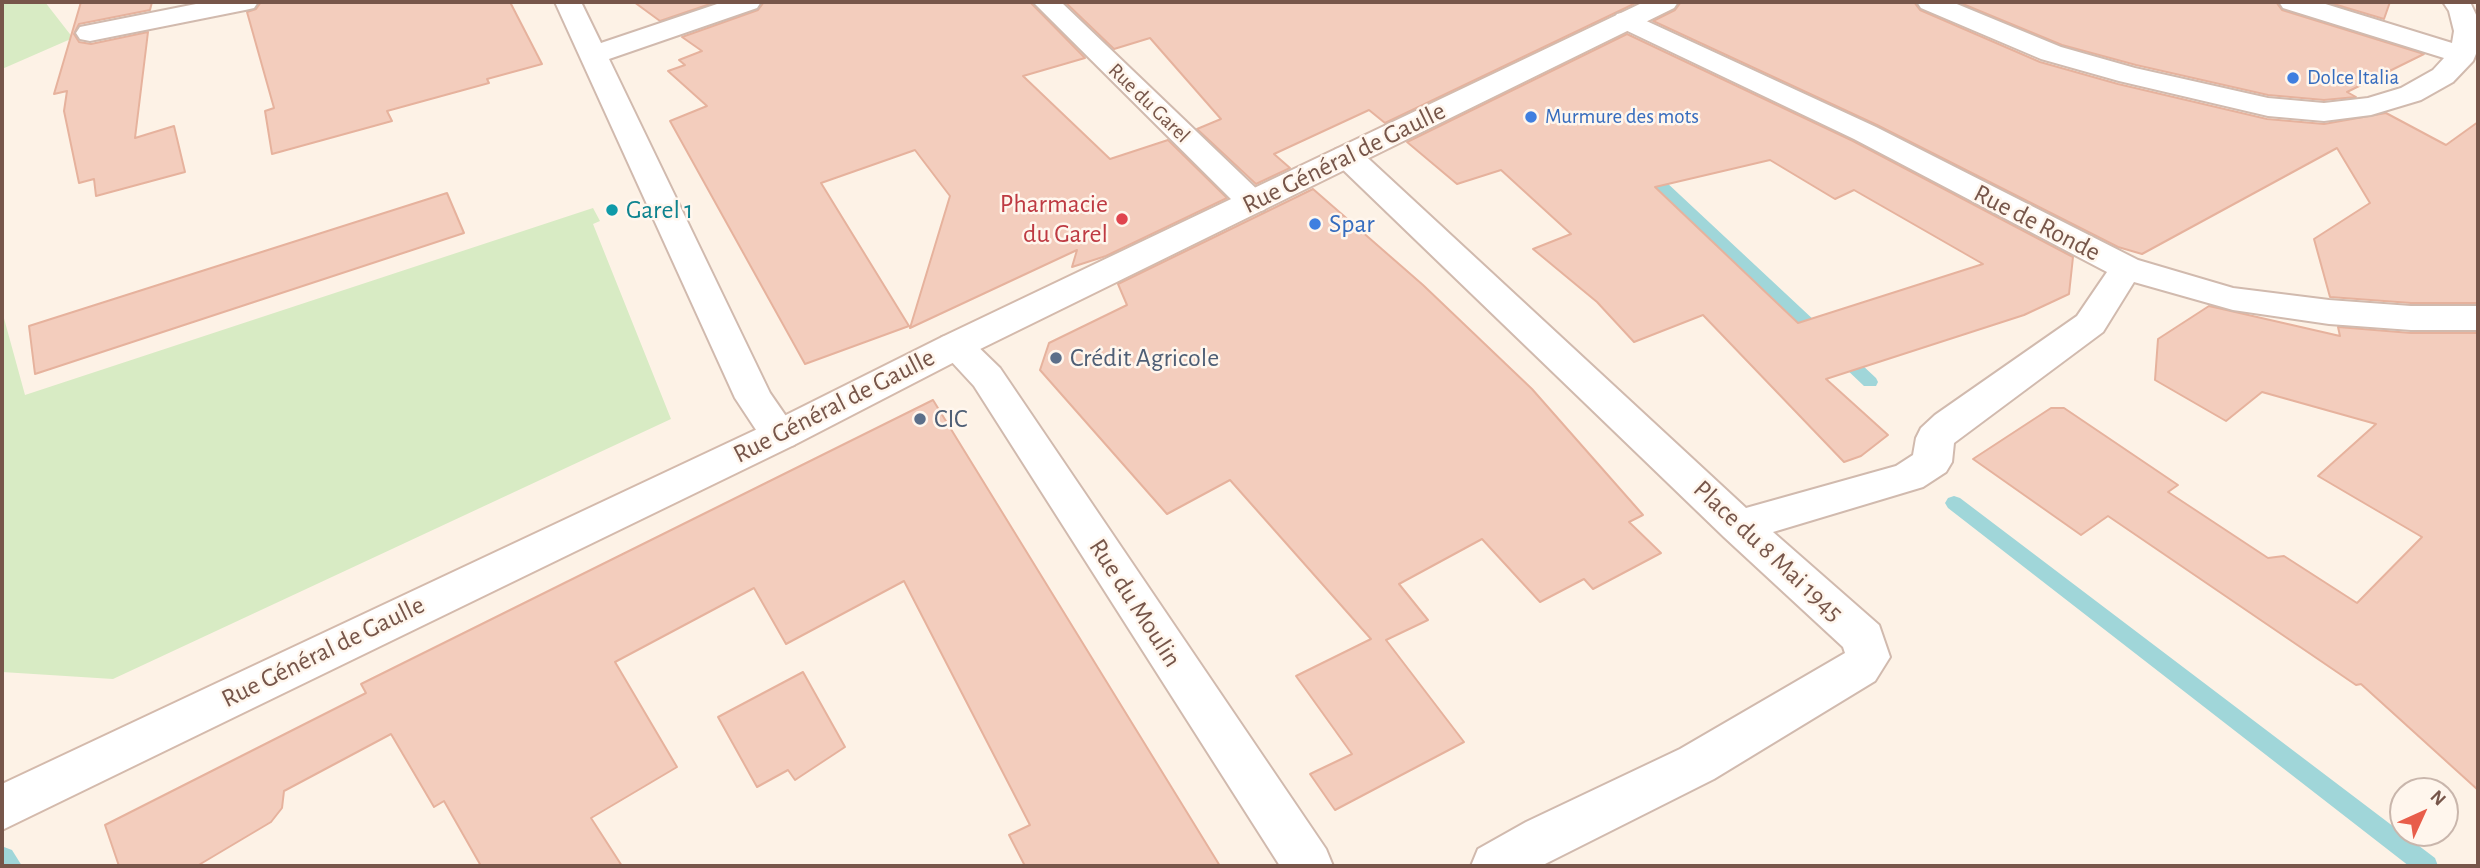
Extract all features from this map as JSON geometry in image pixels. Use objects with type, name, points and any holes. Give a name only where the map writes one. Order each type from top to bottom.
[{"type":"street","points":[[90,33],[245,2]]},
{"type":"street","points":[[568,2],[754,397],[780,435]]},
{"type":"street","points":[[593,55],[748,2]]},
{"type":"street","name":"Rue du Garel","points":[[1046,2],[1253,203]]},
{"type":"street","name":"Rue Général de Gaulle","points":[[2,808],[780,435],[955,346],[1665,2]]},
{"type":"street","points":[[1930,2],[2051,53],[2192,91],[2269,107],[2324,111],[2371,106],[2411,94],[2443,75],[2463,55],[2468,32],[2462,10],[2456,2]]},
{"type":"street","points":[[2291,2],[2463,55]]},
{"type":"street","points":[[207,9],[209,40]]},
{"type":"street","name":"Rue de Ronde","points":[[1627,20],[1865,133],[2126,268],[2180,286],[2233,299],[2343,313],[2411,318],[2478,318]]},
{"type":"street","name":"Place du 8 Mai 1945","points":[[1347,156],[1739,526],[1863,638],[1868,657],[1859,668],[1697,764],[1544,838],[1496,866]]},
{"type":"street","points":[[1739,526],[1909,477],[1932,462],[1935,438],[1949,425],[2090,324],[2126,268]]},
{"type":"street","name":"Rue du Moulin","points":[[955,346],[987,377],[1308,866]]},
{"type":"green space","points":[[2,2],[45,2],[73,38],[2,69]]},
{"type":"green space","points":[[593,208],[600,221],[593,224],[671,419],[113,679],[2,672],[2,311],[25,395]]},
{"type":"building","points":[[81,2],[152,2],[150,10],[79,24],[74,34],[79,42],[91,44],[148,32],[135,138],[174,126],[185,172],[96,196],[94,179],[79,183],[64,111],[67,91],[54,94]]},
{"type":"building","points":[[261,2],[510,2],[542,64],[487,79],[489,83],[387,111],[392,121],[272,154],[265,111],[274,108],[247,12],[256,9]]},
{"type":"building","points":[[634,2],[716,2],[660,21]]},
{"type":"building","points":[[764,2],[1030,2],[1085,58],[1023,76],[1110,159],[1168,140],[1227,198],[1106,256],[1072,267],[1077,250],[910,328],[950,196],[915,150],[821,183],[909,326],[805,364],[670,121],[707,106],[668,71],[685,65],[679,60],[702,51],[682,37],[758,10]]},
{"type":"building","points":[[1065,2],[1638,2],[1385,123],[1369,110],[1274,154],[1290,168],[1256,184],[1197,129],[1221,119],[1150,38],[1114,49]]},
{"type":"building","points":[[1681,2],[1914,2],[1920,10],[2040,62],[2118,84],[2267,119],[2324,124],[2386,113],[2446,145],[2478,122],[2478,303],[2411,303],[2330,297],[2314,239],[2370,203],[2337,148],[2142,254],[2118,247],[1877,125],[1653,21],[1675,10]]},
{"type":"building","points":[[1958,2],[2276,2],[2282,10],[2424,54],[2347,92],[2356,97],[2324,100],[2268,95],[2062,45]]},
{"type":"building","points":[[2327,2],[2390,2],[2384,19]]},
{"type":"building","points":[[1627,34],[1853,141],[2073,257],[2069,294],[2024,315],[1826,379],[1888,435],[1861,456],[1844,462],[1703,315],[1634,342],[1597,302],[1533,249],[1571,234],[1501,170],[1457,184],[1407,142]],"holes":[[[1770,160],[1835,199],[1854,190],[1983,264],[1798,323],[1655,187]]]},
{"type":"building","points":[[1313,189],[1423,285],[1532,389],[1643,515],[1629,522],[1661,553],[1593,589],[1584,579],[1540,602],[1482,539],[1399,584],[1428,620],[1386,640],[1464,742],[1335,810],[1310,774],[1352,754],[1296,676],[1371,639],[1230,480],[1167,514],[1040,370],[1049,343],[1127,305],[1118,284]]},
{"type":"building","points":[[447,193],[464,233],[35,374],[29,326]]},
{"type":"building","points":[[2209,306],[2340,336],[2338,327],[2411,333],[2478,333],[2478,790],[2361,684],[2356,685],[2108,516],[2081,535],[1973,459],[2051,408],[2064,408],[2178,485],[2168,492],[2268,558],[2284,556],[2357,603],[2422,537],[2318,476],[2376,424],[2262,392],[2226,421],[2155,380],[2158,339]]},
{"type":"building","points":[[933,400],[1220,866],[1025,866],[1009,835],[1030,825],[904,581],[786,644],[754,588],[615,662],[677,767],[591,818],[622,866],[481,866],[444,801],[434,807],[391,734],[284,791],[282,808],[271,822],[197,866],[119,866],[105,825],[366,693],[361,684]]},
{"type":"building","points":[[803,672],[845,747],[795,780],[788,770],[757,787],[718,717]]},
{"type":"waterway","points":[[1645,170],[1870,382]]},
{"type":"waterway","points":[[1954,503],[2427,866]]},
{"type":"waterway","points":[[4,858],[11,866]]},
{"type":"place","name":"Dolce Italia","points":[[2293,78]]},
{"type":"place","name":"Murmure des mots","points":[[1531,117]]},
{"type":"place","name":"Garel 1","points":[[612,210]]},
{"type":"place","name":"Pharmacie du Garel","points":[[1122,219]]},
{"type":"place","name":"Spar","points":[[1315,224]]},
{"type":"place","name":"Crédit Agricole","points":[[1056,358]]},
{"type":"place","name":"CIC","points":[[920,419]]}]
